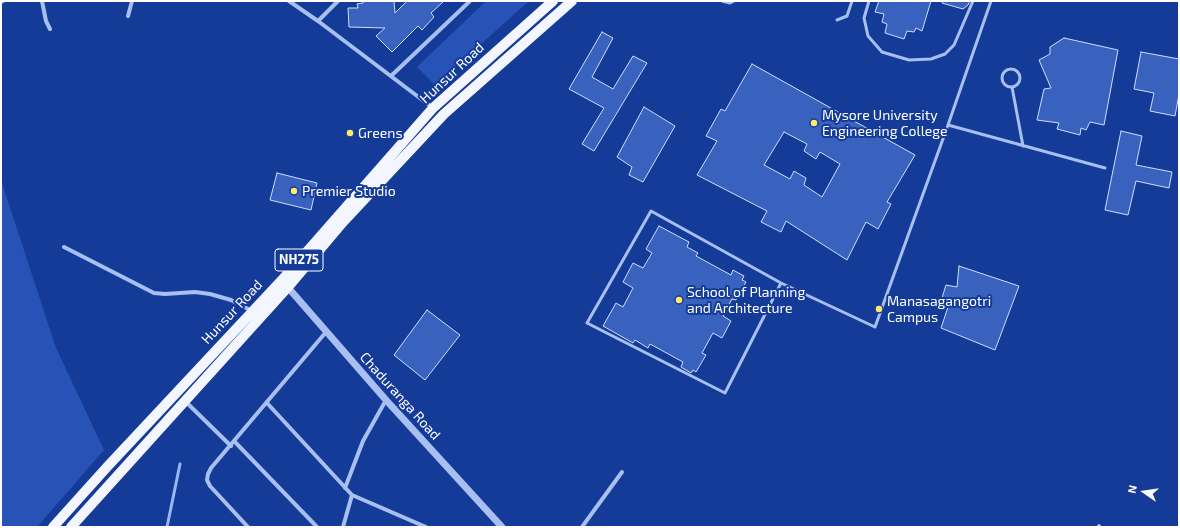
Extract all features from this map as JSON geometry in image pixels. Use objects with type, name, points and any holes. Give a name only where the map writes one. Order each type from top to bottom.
[{"type":"main road","name":"Hunsur Road","points":[[53,527],[252,311],[285,284],[433,108],[553,1]]},
{"type":"main road","points":[[71,527],[185,401],[285,284],[444,114],[572,1]]},
{"type":"street","points":[[42,1],[46,21],[50,29]]},
{"type":"street","points":[[128,16],[132,1]]},
{"type":"street","points":[[289,1],[318,21],[433,108]]},
{"type":"street","points":[[318,21],[338,1]]},
{"type":"street","points":[[391,76],[470,1]]},
{"type":"street","points":[[64,247],[154,293],[165,294],[195,292],[210,294],[231,300],[252,311]]},
{"type":"street","name":"Chaduranga Road","points":[[285,284],[494,523],[502,527]]},
{"type":"street","points":[[248,527],[210,486],[207,480],[208,474],[211,468],[233,444],[326,332]]},
{"type":"street","points":[[346,488],[363,441],[386,400]]},
{"type":"street","points":[[185,401],[233,444],[317,527]]},
{"type":"street","points":[[267,403],[352,495],[426,527]]},
{"type":"street","points":[[582,527],[622,472]]},
{"type":"street","points":[[343,527],[352,495]]},
{"type":"lane","points":[[722,1],[730,3],[734,1]]},
{"type":"lane","points":[[837,20],[847,16],[852,1]]},
{"type":"lane","points":[[869,1],[864,18],[868,36],[882,52],[909,60],[931,59],[945,54],[954,45],[973,1]]},
{"type":"lane","points":[[781,283],[725,393],[587,323],[651,211],[781,283],[874,326],[948,125],[991,1]]},
{"type":"lane","points":[[1011,68],[1017,70],[1020,76],[1020,82],[1012,87],[1006,86],[1002,78],[1006,70],[1011,68]]},
{"type":"lane","points":[[1012,87],[1024,146]]},
{"type":"lane","points":[[948,125],[1105,168]]},
{"type":"shaded area","points":[[486,1],[529,1],[435,85],[417,67]]},
{"type":"shaded area","points":[[1,180],[56,348],[104,450],[37,527],[1,527]]},
{"type":"building","points":[[363,1],[394,1],[395,13],[407,1],[444,1],[431,13],[434,17],[422,30],[418,26],[392,52],[376,36],[385,28],[349,27],[348,8],[358,8],[357,4],[363,3]]},
{"type":"building","points":[[879,1],[931,1],[922,31],[916,28],[914,32],[907,31],[904,39],[885,33],[887,24],[882,22],[884,14],[875,12]]},
{"type":"building","points":[[943,1],[970,1],[963,9],[942,3]]},
{"type":"building","points":[[602,32],[613,38],[592,77],[613,89],[633,56],[647,63],[594,151],[582,144],[604,108],[569,89]]},
{"type":"building","points":[[1064,38],[1118,50],[1104,125],[1090,122],[1086,130],[1081,128],[1080,135],[1057,129],[1059,123],[1037,120],[1044,89],[1051,88],[1039,60],[1050,54],[1050,47]]},
{"type":"building","points":[[1141,52],[1179,59],[1179,94],[1175,116],[1150,111],[1154,93],[1134,89]]},
{"type":"building","points":[[752,64],[915,155],[887,202],[891,204],[878,229],[866,222],[847,260],[786,221],[781,232],[761,222],[767,211],[697,175],[717,141],[706,136],[721,109],[725,111]],"holes":[[[784,132],[807,144],[804,151],[816,159],[820,152],[840,164],[822,197],[804,185],[806,178],[794,171],[790,179],[764,165]]]},
{"type":"building","points":[[644,107],[675,126],[643,182],[629,175],[632,167],[617,157]]},
{"type":"building","points":[[1121,131],[1142,136],[1136,165],[1172,172],[1169,188],[1136,181],[1128,215],[1105,210]]},
{"type":"building","name":"Premier Studio","points":[[277,173],[317,183],[311,210],[270,200]]},
{"type":"building","name":"School of Planning and Architecture","points":[[659,226],[689,242],[687,247],[698,253],[696,256],[731,275],[733,270],[744,276],[742,280],[746,282],[736,300],[732,299],[723,316],[731,321],[722,338],[713,333],[702,353],[706,355],[696,372],[693,370],[691,373],[681,367],[683,362],[650,344],[648,348],[635,340],[633,343],[603,326],[616,303],[623,307],[633,288],[623,282],[633,263],[643,268],[652,253],[646,249]]},
{"type":"building","points":[[959,266],[1019,286],[995,350],[941,328],[949,304],[941,301],[946,285],[957,287]]},
{"type":"building","points":[[427,310],[460,335],[425,380],[394,355]]},
{"type":"waterway","points":[[167,527],[180,464]]},
{"type":"place","name":"Mysore University Engineering College","points":[[814,123]]},
{"type":"place","name":"Greens","points":[[350,133]]},
{"type":"place","name":"Premier Studio","points":[[294,191]]},
{"type":"place","name":"School of Planning and Architecture","points":[[679,300]]},
{"type":"place","name":"Manasagangotri Campus","points":[[879,309]]}]
